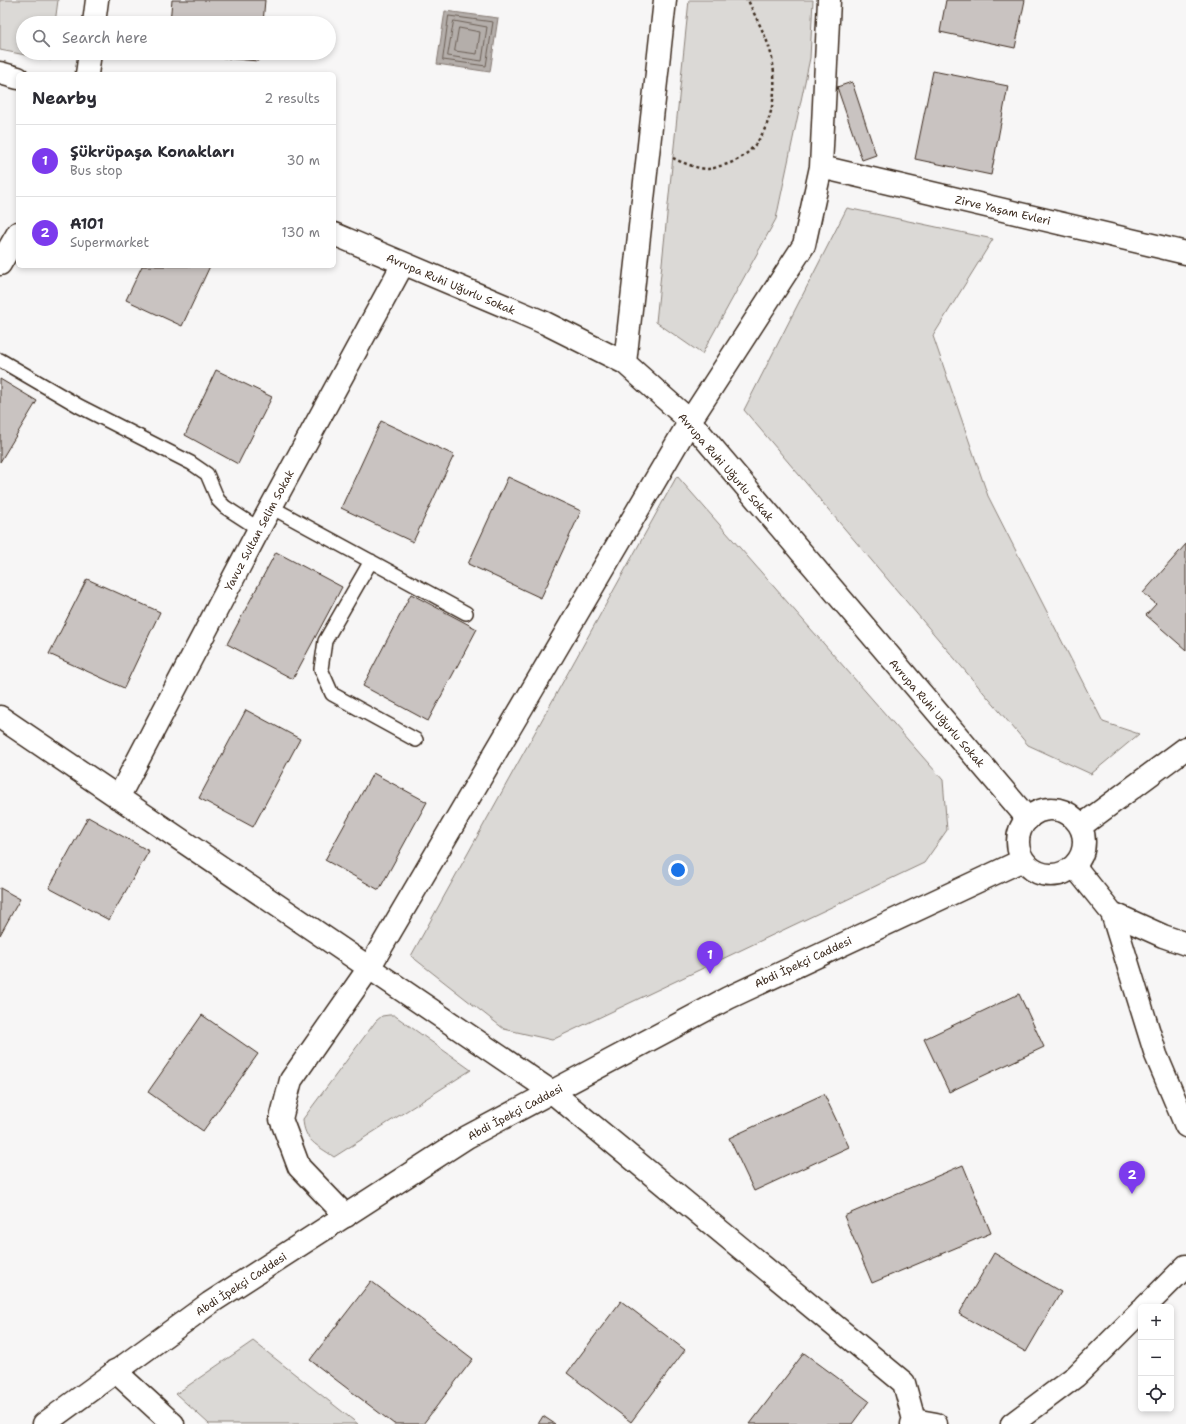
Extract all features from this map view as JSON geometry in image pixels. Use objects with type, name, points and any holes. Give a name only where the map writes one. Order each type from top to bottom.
[{"type":"street","points":[[95,16],[97,0]]},
{"type":"street","points":[[625,363],[665,0]]},
{"type":"street","points":[[346,1216],[299,1167],[281,1119],[291,1080],[369,968],[690,421],[804,246],[821,167],[830,0]]},
{"type":"street","points":[[87,72],[89,60]]},
{"type":"street","points":[[0,73],[16,77]]},
{"type":"street","name":"Zirve Yaşam Evleri","points":[[821,167],[1186,253]]},
{"type":"street","name":"Avrupa Ruhi Uğurlu Sokak","points":[[336,235],[545,323],[625,363],[690,421],[1028,819]]},
{"type":"street","points":[[0,264],[16,236]]},
{"type":"street","name":"Yavuz Sultan Selim Sokak","points":[[118,798],[259,529],[403,264]]},
{"type":"street","points":[[0,717],[552,1092],[904,1383],[913,1422],[936,1424]]},
{"type":"street","points":[[1081,826],[1186,748]]},
{"type":"street","points":[[1045,809],[1056,809],[1070,814],[1081,826],[1085,847],[1082,858],[1075,867],[1065,873],[1053,876],[1042,875],[1031,869],[1022,860],[1018,838],[1021,828],[1036,812],[1045,809]]},
{"type":"street","name":"Abdi İpekçi Caddesi","points":[[44,1424],[210,1303],[468,1137],[728,998],[1022,860]]},
{"type":"street","points":[[1075,867],[1112,913],[1156,1055],[1186,1126]]},
{"type":"street","points":[[1112,913],[1163,936],[1186,944]]},
{"type":"street","points":[[1148,1304],[1186,1266]]},
{"type":"street","points":[[1012,1424],[1076,1376],[1138,1314]]},
{"type":"street","points":[[115,1371],[172,1424]]},
{"type":"lane","points":[[0,360],[79,406],[191,463],[207,474],[218,500],[225,507],[259,529]]},
{"type":"lane","points":[[271,507],[466,613]]},
{"type":"lane","points":[[372,561],[325,641],[321,669],[332,694],[416,740]]},
{"type":"path","points":[[649,148],[681,162],[708,169],[731,164],[750,152],[766,129],[774,102],[774,81],[770,50],[748,0]]},
{"type":"shaded area","points":[[0,0],[58,0],[56,16],[16,16],[16,53],[0,50]]},
{"type":"shaded area","points":[[689,0],[813,0],[810,58],[776,219],[702,354],[656,322]]},
{"type":"shaded area","points":[[847,208],[993,239],[933,336],[988,496],[1103,722],[1139,734],[1091,774],[1028,745],[744,410]]},
{"type":"shaded area","points":[[677,476],[943,780],[947,830],[924,863],[552,1040],[504,1029],[411,956]]},
{"type":"shaded area","points":[[394,1015],[471,1070],[334,1157],[312,1142],[306,1133],[303,1119],[376,1021],[382,1016]]},
{"type":"shaded area","points":[[253,1341],[358,1424],[209,1424],[176,1394]]},
{"type":"water","points":[[445,11],[498,18],[490,72],[437,64]]},
{"type":"building","points":[[172,0],[265,0],[264,16],[171,16]]},
{"type":"building","points":[[946,0],[1025,0],[1015,48],[940,32]]},
{"type":"building","points":[[933,71],[1008,86],[991,175],[915,159]]},
{"type":"building","points":[[852,82],[876,155],[862,160],[837,87]]},
{"type":"building","points":[[141,268],[209,268],[182,326],[126,300]]},
{"type":"building","points":[[216,370],[272,397],[238,464],[185,435]]},
{"type":"building","points":[[0,379],[37,401],[0,462]]},
{"type":"building","points":[[381,421],[454,455],[413,542],[341,508]]},
{"type":"building","points":[[508,477],[581,511],[541,598],[468,564]]},
{"type":"building","points":[[1186,544],[1186,650],[1146,615],[1156,604],[1143,593]]},
{"type":"building","points":[[276,552],[342,587],[293,679],[227,644]]},
{"type":"building","points":[[87,579],[160,612],[124,688],[49,654]]},
{"type":"building","points":[[411,594],[477,629],[428,721],[363,686]]},
{"type":"building","points":[[246,710],[300,739],[253,827],[199,798]]},
{"type":"building","points":[[373,773],[427,802],[379,890],[325,860]]},
{"type":"building","points":[[88,817],[149,851],[109,920],[49,888]]},
{"type":"building","points":[[0,888],[20,899],[0,935]]},
{"type":"building","points":[[1019,994],[1044,1047],[949,1092],[924,1039]]},
{"type":"building","points":[[202,1015],[258,1054],[203,1131],[148,1092]]},
{"type":"building","points":[[824,1094],[849,1147],[754,1191],[729,1138]]},
{"type":"building","points":[[963,1165],[991,1233],[872,1283],[844,1216]]},
{"type":"building","points":[[994,1253],[1061,1292],[1026,1352],[959,1314]]},
{"type":"building","points":[[371,1281],[473,1359],[423,1424],[394,1424],[310,1360]]},
{"type":"building","points":[[621,1301],[685,1350],[631,1422],[567,1373]]},
{"type":"building","points":[[804,1353],[869,1401],[852,1424],[750,1424]]},
{"type":"building","points":[[543,1416],[555,1424],[538,1424]]},
{"type":"place","name":"Şükrüpaşa Konakları","points":[[710,974]]},
{"type":"place","name":"A101","points":[[1132,1194]]}]
